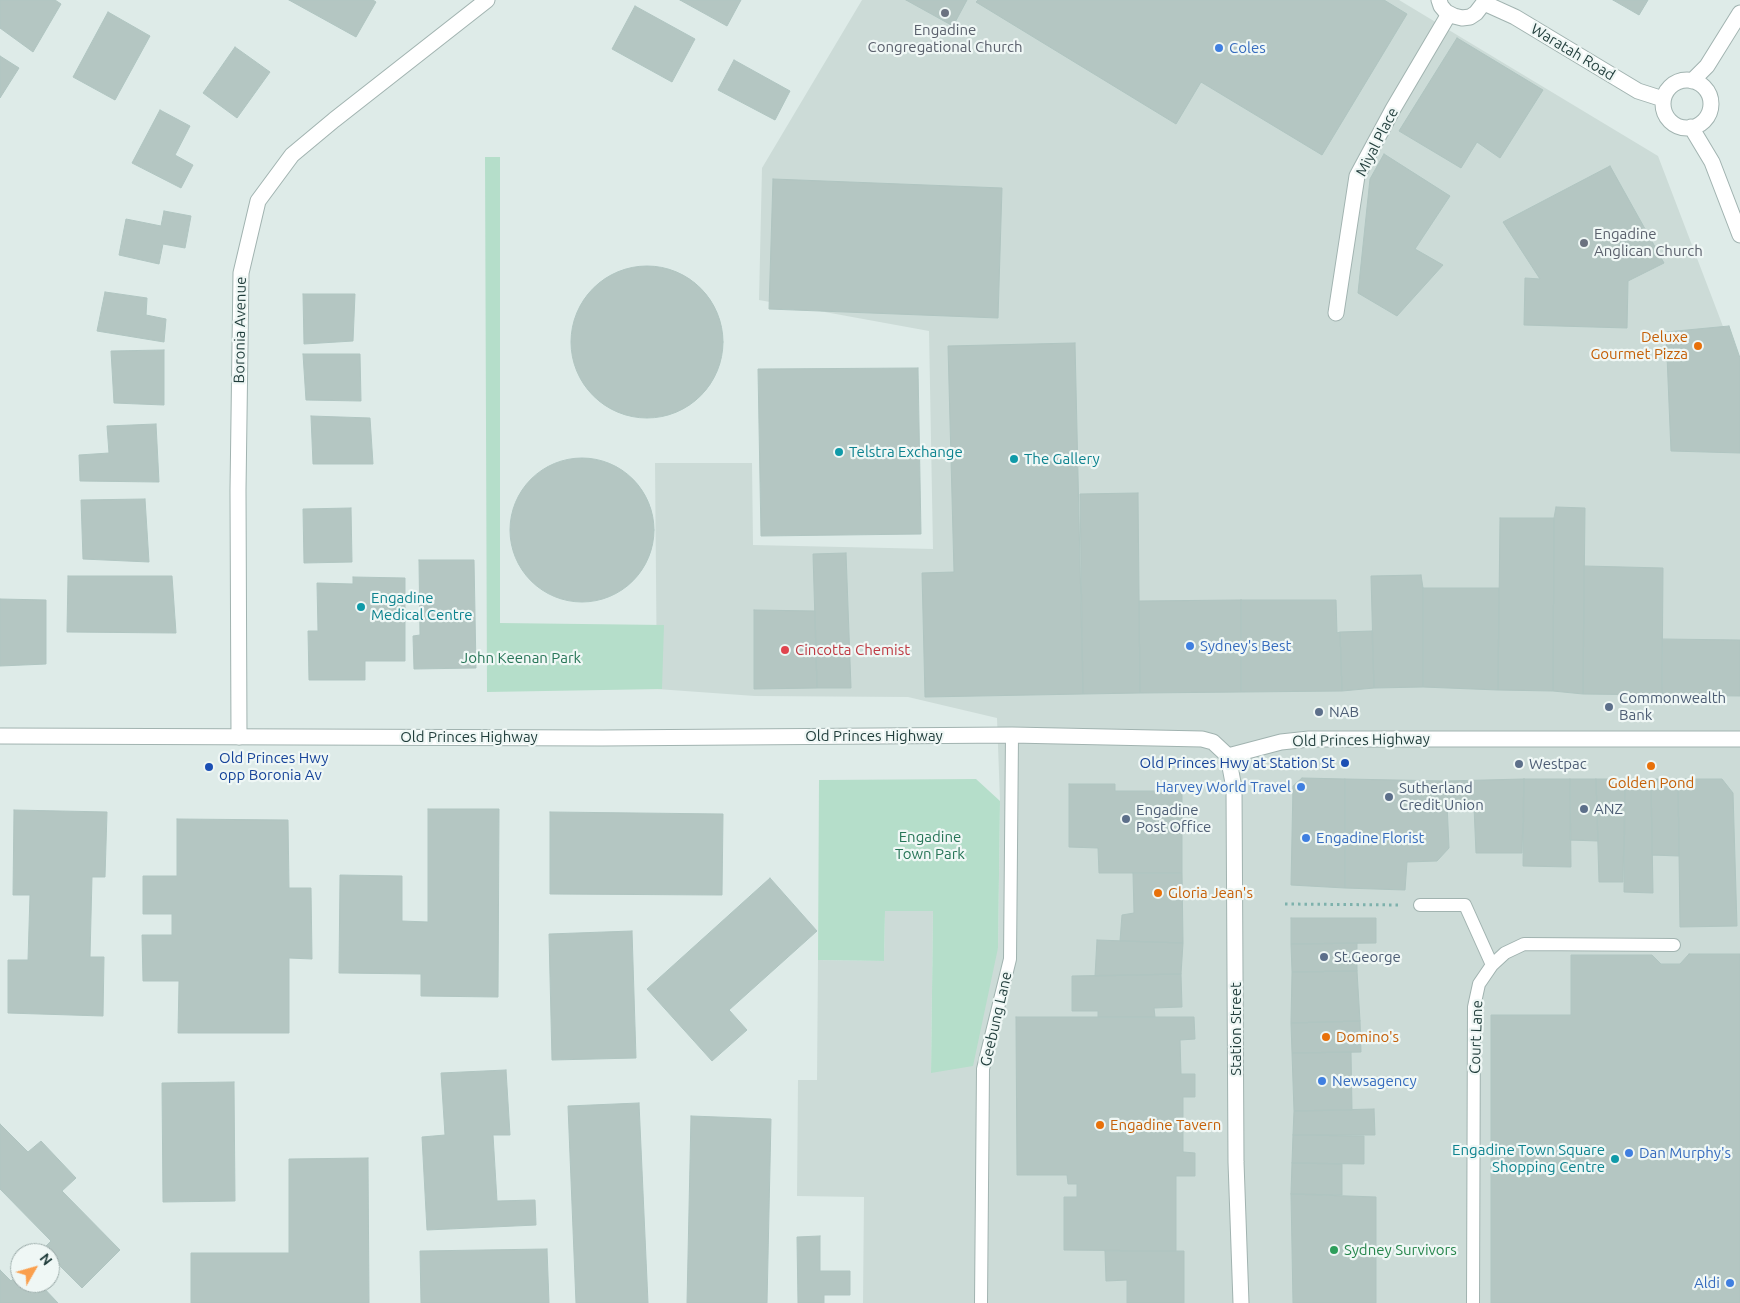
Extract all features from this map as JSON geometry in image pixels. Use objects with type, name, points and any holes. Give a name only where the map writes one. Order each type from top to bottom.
[{"type":"street","name":"Boronia Avenue","points":[[239,737],[238,480],[241,273],[258,201],[292,155],[487,0]]},
{"type":"street","points":[[1439,0],[1441,6],[1449,14],[1462,18],[1476,13],[1485,1]]},
{"type":"street","name":"Waratah Road","points":[[1485,1],[1638,91],[1663,99]]},
{"type":"street","points":[[1692,81],[1707,66],[1740,13]]},
{"type":"street","name":"Miyal Place","points":[[1336,312],[1357,176],[1393,109],[1449,14]]},
{"type":"street","points":[[1681,80],[1692,81],[1703,86],[1708,93],[1710,100],[1708,116],[1703,122],[1691,127],[1681,128],[1667,119],[1663,99],[1668,89],[1674,83],[1681,80]]},
{"type":"street","points":[[1691,127],[1712,162],[1740,235]]},
{"type":"street","name":"Old Princes Highway","points":[[0,736],[602,738],[1012,735],[1202,739],[1213,742],[1228,756],[1281,742],[1309,739],[1740,738]]},
{"type":"street","name":"Station Street","points":[[1228,756],[1236,813],[1236,1152],[1241,1303]]},
{"type":"lane","name":"Geebung Lane","points":[[981,1303],[983,1070],[1010,959],[1012,735]]},
{"type":"lane","points":[[1420,905],[1465,905],[1492,965]]},
{"type":"lane","name":"Court Lane","points":[[1473,1303],[1474,1008],[1479,984],[1492,965],[1505,953],[1524,944],[1674,945]]},
{"type":"path","points":[[1285,904],[1420,905]]},
{"type":"shaded area","points":[[862,0],[1399,0],[1658,156],[1740,371],[1740,1303],[863,1303],[864,1197],[797,1196],[798,1080],[817,1080],[818,960],[884,961],[885,911],[933,911],[931,1072],[998,948],[1000,801],[997,718],[908,697],[755,696],[657,689],[655,463],[752,463],[753,545],[933,549],[929,331],[759,300],[762,168]]},
{"type":"green space","name":"John Keenan Park","points":[[485,157],[500,157],[500,623],[664,625],[662,689],[487,692]]},
{"type":"green space","name":"Engadine Town Park","points":[[976,779],[1000,801],[998,948],[973,1066],[931,1073],[933,911],[885,911],[884,961],[818,960],[819,780]]},
{"type":"building","points":[[0,0],[55,0],[61,4],[33,52],[0,28]]},
{"type":"building","points":[[289,0],[373,0],[376,2],[356,37]]},
{"type":"building","points":[[680,0],[741,0],[727,26]]},
{"type":"building","name":"Engadine Congregational Church","points":[[906,0],[967,0],[953,26]]},
{"type":"building","name":"Coles","points":[[978,0],[1384,0],[1407,14],[1322,155],[1201,82],[1176,124],[976,2]]},
{"type":"building","points":[[1613,0],[1648,0],[1639,15]]},
{"type":"building","points":[[635,6],[695,39],[672,82],[612,49]]},
{"type":"building","points":[[108,12],[150,36],[115,100],[73,77]]},
{"type":"building","points":[[1457,38],[1543,90],[1500,158],[1477,142],[1461,168],[1399,131]]},
{"type":"building","points":[[235,47],[270,72],[237,118],[203,93]]},
{"type":"building","points":[[0,56],[19,68],[0,98]]},
{"type":"building","points":[[734,60],[790,91],[775,120],[718,90]]},
{"type":"building","points":[[160,110],[190,126],[175,155],[193,165],[181,188],[132,163]]},
{"type":"building","points":[[1384,154],[1450,196],[1415,249],[1443,265],[1397,316],[1358,293],[1370,179]]},
{"type":"building","name":"Engadine Anglican Church","points":[[1610,166],[1664,263],[1628,281],[1627,328],[1524,325],[1525,278],[1540,279],[1503,222]]},
{"type":"building","points":[[773,179],[1002,188],[998,318],[769,309]]},
{"type":"building","points":[[164,211],[191,216],[185,248],[163,244],[159,264],[119,255],[126,219],[161,226]]},
{"type":"building","points":[[647,266],[662,267],[676,271],[690,278],[701,288],[711,299],[718,313],[722,327],[722,357],[718,371],[711,385],[701,396],[690,406],[676,413],[662,417],[647,418],[632,417],[618,413],[604,406],[593,396],[583,385],[576,371],[572,357],[571,342],[572,327],[576,313],[583,299],[593,288],[604,278],[618,271],[632,267]]},
{"type":"building","points":[[105,292],[147,298],[146,315],[166,319],[164,342],[97,331]]},
{"type":"building","points":[[303,294],[355,294],[353,341],[304,344]]},
{"type":"building","points":[[1729,326],[1740,358],[1740,453],[1671,451],[1666,332]]},
{"type":"building","name":"The Gallery","points":[[1075,343],[1083,694],[925,697],[922,573],[954,572],[948,346]]},
{"type":"building","points":[[164,350],[164,405],[114,403],[111,351]]},
{"type":"building","points":[[303,354],[360,354],[361,401],[306,400]]},
{"type":"building","name":"Telstra Exchange","points":[[918,368],[921,534],[761,536],[758,369]]},
{"type":"building","points":[[311,416],[370,418],[373,464],[313,464]]},
{"type":"building","points":[[156,424],[159,482],[80,481],[79,455],[109,453],[107,426]]},
{"type":"building","points":[[582,458],[609,464],[633,479],[648,503],[654,530],[648,557],[633,581],[609,596],[582,602],[555,596],[531,581],[516,557],[510,530],[516,503],[531,479],[555,464]]},
{"type":"building","points":[[1138,493],[1140,693],[1083,694],[1080,494]]},
{"type":"building","points":[[145,499],[149,562],[83,559],[81,500]]},
{"type":"building","points":[[1556,507],[1585,508],[1583,694],[1553,691],[1554,518]]},
{"type":"building","points":[[351,508],[352,562],[304,563],[303,509]]},
{"type":"building","points":[[1500,518],[1554,518],[1553,691],[1498,690]]},
{"type":"building","points":[[846,553],[851,688],[817,688],[813,554]]},
{"type":"building","points":[[419,560],[474,560],[476,668],[414,669],[413,636],[420,635]]},
{"type":"building","points":[[1584,566],[1663,568],[1662,695],[1583,694]]},
{"type":"building","points":[[1421,575],[1423,588],[1423,687],[1374,688],[1371,576]]},
{"type":"building","points":[[68,576],[172,576],[176,633],[67,632]]},
{"type":"building","name":"Engadine Medical Centre","points":[[353,577],[405,578],[405,661],[365,661],[365,680],[309,680],[308,631],[318,631],[317,583],[353,584]]},
{"type":"building","points":[[1423,588],[1499,588],[1498,690],[1423,687]]},
{"type":"building","points":[[0,599],[46,600],[46,664],[0,666]]},
{"type":"building","name":"Sydney's Best","points":[[1241,600],[1241,692],[1140,693],[1139,601]]},
{"type":"building","points":[[1241,600],[1336,600],[1337,633],[1340,632],[1342,691],[1241,692]]},
{"type":"building","name":"Cincotta Chemist","points":[[754,610],[815,611],[817,688],[754,689]]},
{"type":"building","points":[[1372,631],[1374,688],[1342,691],[1340,632]]},
{"type":"building","points":[[1662,639],[1740,640],[1740,696],[1662,695]]},
{"type":"building","points":[[1302,778],[1345,779],[1345,888],[1291,885],[1293,786]]},
{"type":"building","points":[[1345,779],[1446,781],[1449,848],[1437,861],[1407,862],[1405,890],[1345,888]]},
{"type":"building","points":[[1524,779],[1522,853],[1476,853],[1474,807],[1447,807],[1446,781]]},
{"type":"building","points":[[1524,779],[1570,779],[1571,867],[1523,866]]},
{"type":"building","name":"ANZ","points":[[1570,779],[1596,779],[1598,841],[1570,840]]},
{"type":"building","points":[[1596,779],[1625,779],[1623,882],[1599,882]]},
{"type":"building","points":[[1625,779],[1651,779],[1653,893],[1624,892]]},
{"type":"building","points":[[1651,779],[1678,779],[1679,856],[1652,855]]},
{"type":"building","points":[[1678,779],[1722,779],[1733,793],[1737,926],[1680,927]]},
{"type":"building","name":"Engadine Post Office","points":[[1069,784],[1115,784],[1115,791],[1182,791],[1182,873],[1099,873],[1098,848],[1069,847]]},
{"type":"building","points":[[428,809],[499,809],[498,997],[421,996],[421,974],[339,973],[340,875],[402,876],[402,921],[428,922]]},
{"type":"building","points":[[14,810],[107,812],[105,877],[92,877],[90,957],[104,957],[103,1016],[8,1013],[8,960],[28,960],[30,895],[13,895]]},
{"type":"building","points":[[550,812],[723,814],[722,895],[550,894]]},
{"type":"building","points":[[177,819],[288,820],[289,888],[311,888],[312,959],[289,958],[289,1033],[178,1033],[179,981],[143,981],[142,935],[172,935],[172,914],[143,914],[143,876],[177,876]]},
{"type":"building","name":"Gloria Jean's","points":[[1133,873],[1182,873],[1183,943],[1120,941],[1122,915],[1134,913]]},
{"type":"building","points":[[770,878],[817,931],[729,1010],[747,1030],[712,1061],[647,989]]},
{"type":"building","points":[[1291,918],[1376,918],[1376,943],[1291,944]]},
{"type":"building","points":[[632,931],[636,1058],[552,1060],[549,934]]},
{"type":"building","points":[[1097,940],[1183,943],[1181,974],[1095,976]]},
{"type":"building","name":"St.George","points":[[1357,943],[1357,971],[1292,972],[1291,944]]},
{"type":"building","name":"Engadine Town Square Shopping Centre","points":[[1689,954],[1740,954],[1740,1303],[1491,1303],[1491,1015],[1571,1015],[1571,955],[1652,955],[1661,964],[1680,964]]},
{"type":"building","points":[[1357,971],[1360,1021],[1291,1023],[1292,972]]},
{"type":"building","points":[[1181,974],[1182,1007],[1154,1008],[1155,1017],[1098,1017],[1098,1011],[1072,1011],[1072,976]]},
{"type":"building","name":"Engadine Tavern","points":[[1016,1017],[1194,1017],[1195,1039],[1180,1040],[1181,1074],[1195,1074],[1195,1097],[1183,1097],[1183,1152],[1195,1153],[1195,1176],[1176,1176],[1176,1251],[1064,1250],[1064,1197],[1077,1197],[1077,1184],[1068,1184],[1067,1175],[1017,1175]]},
{"type":"building","name":"Domino's","points":[[1360,1021],[1361,1052],[1292,1053],[1291,1023]]},
{"type":"building","name":"Newsagency","points":[[1351,1052],[1352,1110],[1294,1111],[1292,1053]]},
{"type":"building","points":[[506,1070],[510,1135],[493,1135],[497,1201],[535,1200],[536,1225],[427,1230],[422,1137],[445,1135],[441,1073]]},
{"type":"building","points":[[234,1082],[235,1201],[163,1202],[162,1083]]},
{"type":"building","points":[[639,1103],[648,1303],[576,1303],[568,1106]]},
{"type":"building","points":[[1374,1109],[1375,1135],[1293,1135],[1294,1111]]},
{"type":"building","points":[[691,1116],[771,1119],[767,1303],[687,1303]]},
{"type":"building","points":[[0,1124],[28,1152],[41,1141],[76,1178],[62,1191],[120,1250],[82,1288],[60,1266],[60,1243],[49,1243],[51,1241],[0,1189]]},
{"type":"building","points":[[1293,1135],[1364,1136],[1364,1164],[1292,1163]]},
{"type":"building","points":[[368,1158],[369,1303],[191,1303],[191,1253],[289,1253],[289,1159]]},
{"type":"building","points":[[1292,1163],[1342,1164],[1342,1195],[1291,1194]]},
{"type":"building","name":"Sydney Survivors","points":[[1291,1194],[1376,1197],[1376,1303],[1293,1303]]},
{"type":"building","points":[[820,1236],[820,1271],[850,1271],[850,1295],[824,1295],[824,1303],[798,1303],[797,1237]]},
{"type":"building","points":[[547,1249],[549,1303],[421,1303],[420,1251]]},
{"type":"building","points":[[1105,1251],[1184,1251],[1184,1303],[1127,1303],[1127,1280],[1106,1281]]},
{"type":"building","points":[[0,1270],[10,1280],[10,1293],[48,1293],[58,1303],[0,1303]]},
{"type":"place","name":"Engadine Congregational Church","points":[[945,13]]},
{"type":"place","name":"Coles","points":[[1219,48]]},
{"type":"place","name":"Engadine Anglican Church","points":[[1584,243]]},
{"type":"place","name":"Deluxe Gourmet Pizza","points":[[1698,346]]},
{"type":"place","name":"Telstra Exchange","points":[[839,452]]},
{"type":"place","name":"The Gallery","points":[[1014,459]]},
{"type":"place","name":"Engadine Medical Centre","points":[[361,607]]},
{"type":"place","name":"Sydney's Best","points":[[1190,646]]},
{"type":"place","name":"Cincotta Chemist","points":[[785,650]]},
{"type":"place","name":"Commonwealth Bank","points":[[1609,707]]},
{"type":"place","name":"NAB","points":[[1319,712]]},
{"type":"place","name":"Old Princes Hwy at Station St","points":[[1345,763]]},
{"type":"place","name":"Westpac","points":[[1519,764]]},
{"type":"place","name":"Golden Pond","points":[[1651,766]]},
{"type":"place","name":"Old Princes Hwy opp Boronia Av","points":[[209,767]]},
{"type":"place","name":"Harvey World Travel","points":[[1301,787]]},
{"type":"place","name":"Sutherland Credit Union","points":[[1389,797]]},
{"type":"place","name":"ANZ","points":[[1584,809]]},
{"type":"place","name":"Engadine Post Office","points":[[1126,819]]},
{"type":"place","name":"Engadine Florist","points":[[1306,838]]},
{"type":"place","name":"Gloria Jean's","points":[[1158,893]]},
{"type":"place","name":"St.George","points":[[1324,957]]},
{"type":"place","name":"Domino's","points":[[1326,1037]]},
{"type":"place","name":"Newsagency","points":[[1322,1081]]},
{"type":"place","name":"Engadine Tavern","points":[[1100,1125]]},
{"type":"place","name":"Dan Murphy's","points":[[1629,1153]]},
{"type":"place","name":"Engadine Town Square Shopping Centre","points":[[1615,1159]]},
{"type":"place","name":"Sydney Survivors","points":[[1334,1250]]},
{"type":"place","name":"Aldi","points":[[1730,1283]]}]
